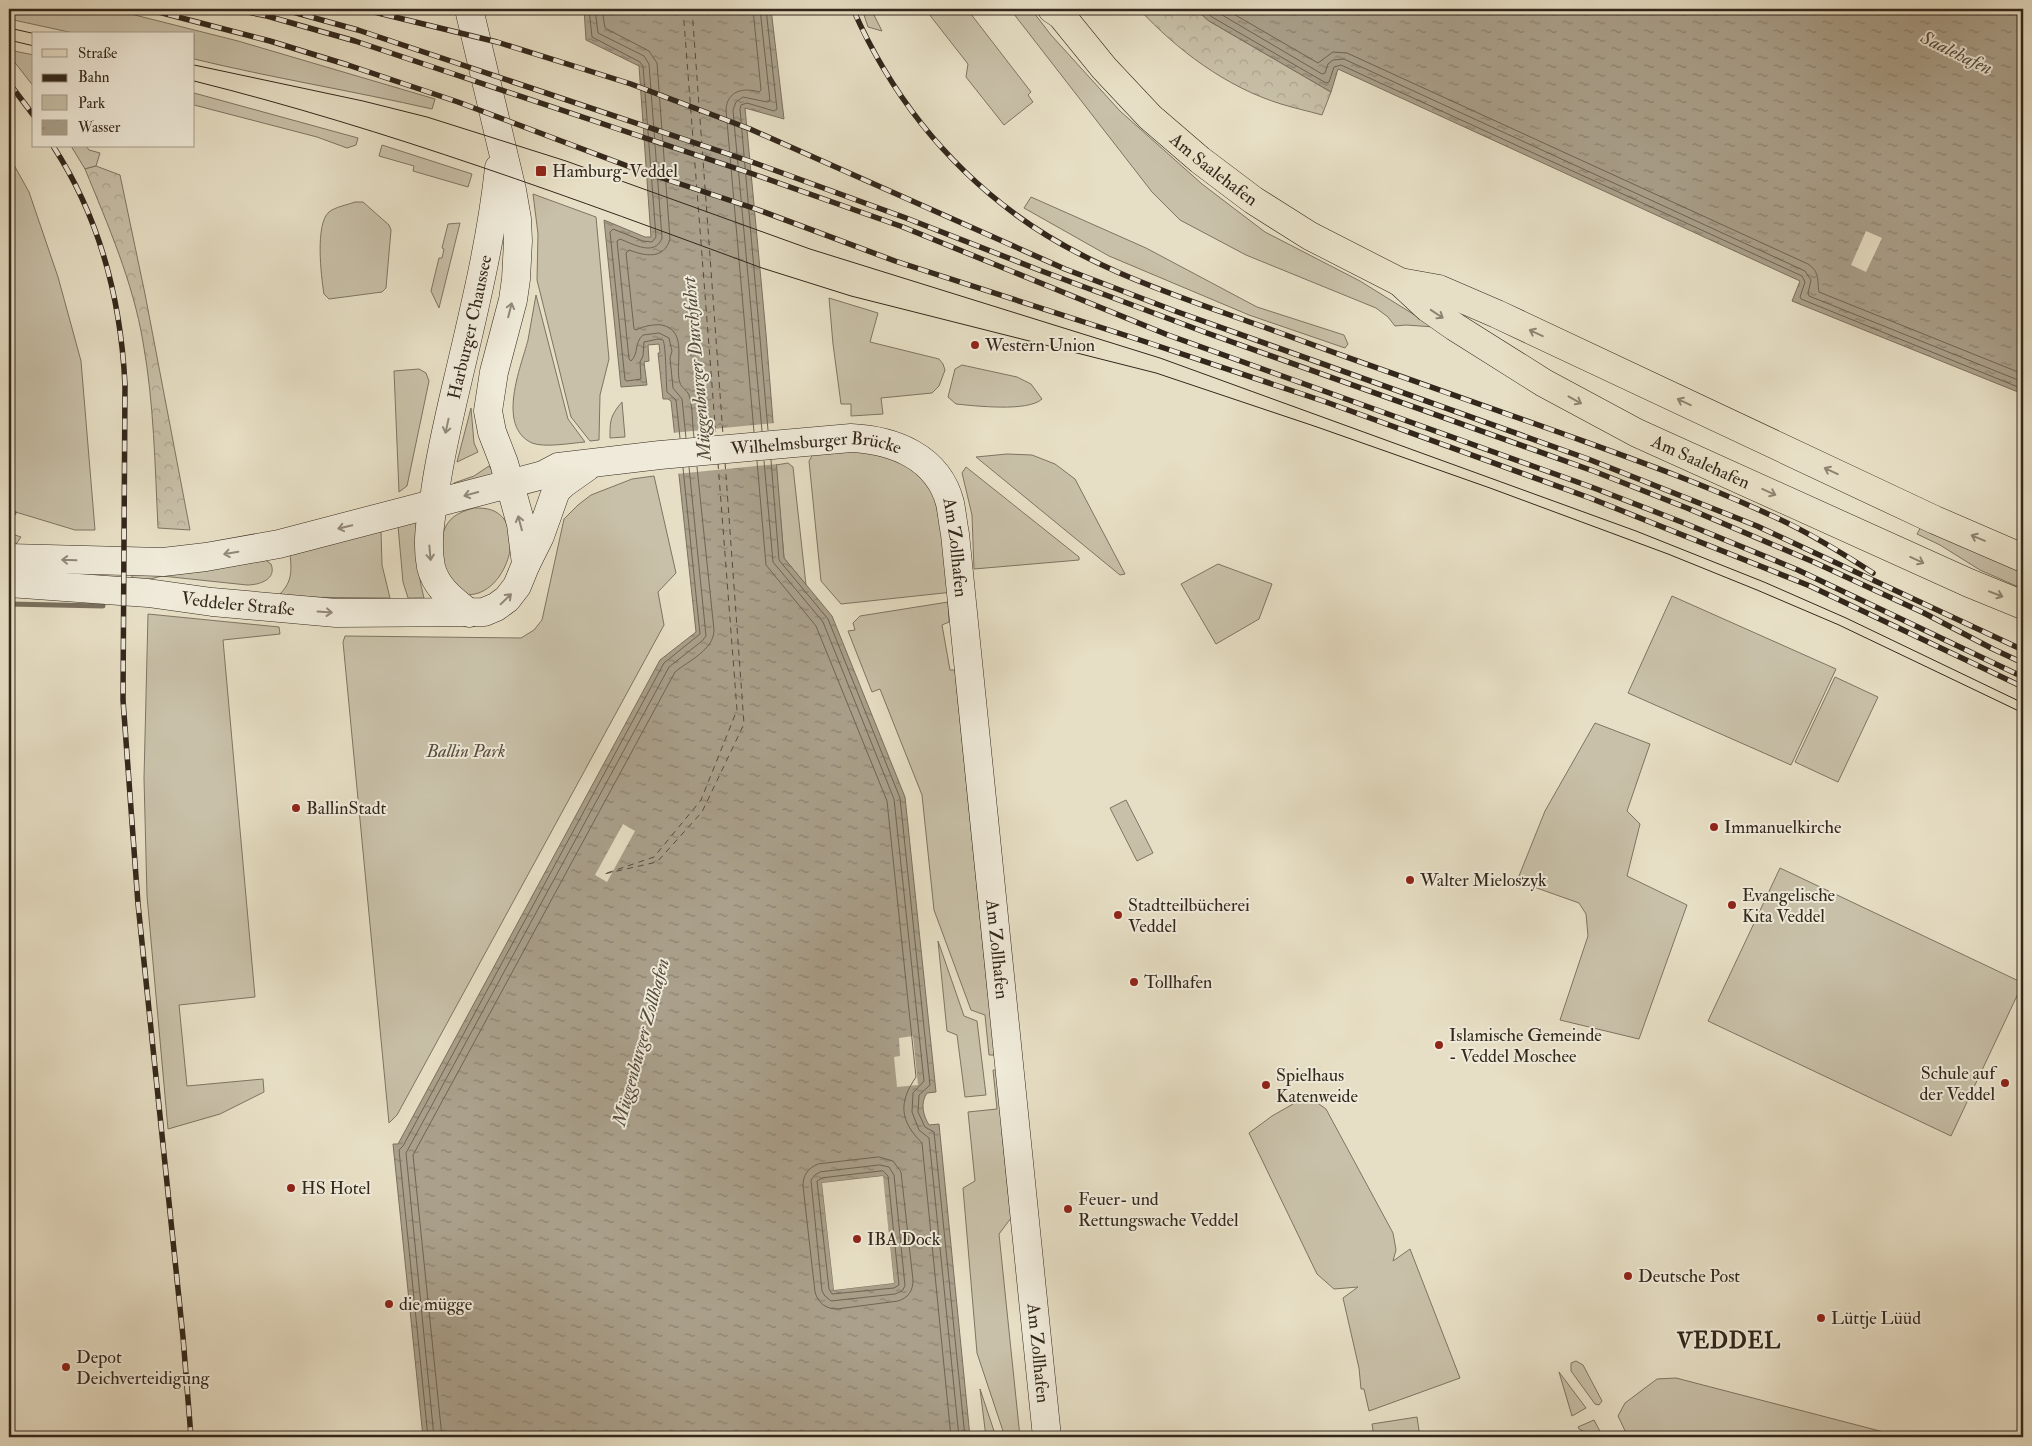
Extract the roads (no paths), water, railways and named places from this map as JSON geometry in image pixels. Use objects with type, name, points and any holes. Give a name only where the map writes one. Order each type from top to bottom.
[{"type":"main road","name":"Harburger Chaussee","points":[[468,9],[517,219],[518,240],[513,300],[494,372],[488,411],[492,432],[509,484]]},
{"type":"main road","name":"Am Saalehafen","points":[[1057,11],[1104,68],[1150,117],[1225,180],[1310,236],[1400,282],[1428,308],[1455,327],[1544,383],[1637,433],[1969,583],[2023,605]]},
{"type":"main road","name":"Harburger Chaussee","points":[[432,505],[450,412],[485,261],[501,149]]},
{"type":"main road","name":"Am Saalehafen","points":[[1400,282],[1439,289],[1455,296],[1935,520],[2023,558]]},
{"type":"main road","name":"Wilhelmsburger Brücke","points":[[592,463],[851,438],[874,440],[912,454],[930,467]]},
{"type":"main road","points":[[500,452],[512,460],[558,467],[592,463]]},
{"type":"main road","points":[[526,564],[540,536],[556,491],[592,463]]},
{"type":"main road","points":[[9,558],[163,562],[206,557],[279,544],[432,505],[543,476],[558,467]]},
{"type":"main road","name":"Am Zollhafen","points":[[930,467],[942,484],[950,502],[955,534],[1047,1437]]},
{"type":"main road","name":"Veddeler Straße","points":[[9,583],[148,593],[212,602],[336,613],[484,612],[496,607],[507,599],[517,586],[526,564],[523,535],[509,484]]},
{"type":"main road","points":[[432,505],[429,540],[432,569],[441,588],[469,613]]},
{"type":"water","points":[[584,9],[771,9],[784,119],[745,108],[784,558],[832,616],[905,797],[936,1092],[927,1093],[923,1109],[929,1125],[939,1124],[970,1437],[423,1437],[393,1144],[398,1144],[660,660],[696,632],[671,401],[663,399],[658,353],[660,353],[659,344],[648,345],[649,361],[644,362],[647,385],[621,387],[604,220],[645,237],[651,237],[639,66],[586,40]],"holes":[[[882,1176],[894,1283],[834,1290],[822,1183]]]},
{"type":"water","name":"Saalehafen","points":[[1195,9],[2023,9],[2023,394],[1792,301],[1800,281],[1338,69],[1331,92],[1209,21]]},
{"type":"waterway","points":[[9,512],[14,513]]},
{"type":"waterway","points":[[9,604],[103,606]]},
{"type":"tram line","points":[[9,28],[32,33]]},
{"type":"tram line","points":[[9,40],[32,46]]},
{"type":"tram line","points":[[195,65],[363,101],[427,117],[566,161],[810,249],[1160,358],[1636,531],[1764,582],[1846,618],[2023,703]]},
{"type":"tram line","points":[[195,81],[266,100],[409,143],[622,216],[762,268],[851,296],[1156,373],[1317,427],[1490,488],[1668,554],[1757,590],[1839,625],[2023,713]]},
{"type":"railway","points":[[147,9],[270,41],[348,65],[458,102],[638,170],[756,209],[895,261],[1326,402],[1590,498],[1810,586],[2023,687]]},
{"type":"railway","points":[[233,9],[267,16],[355,41],[753,174],[903,227],[1168,335],[1594,488],[1684,523],[1798,570],[2023,677]]},
{"type":"railway","points":[[282,9],[358,30],[752,162],[906,218],[1207,333],[1596,472],[1687,508],[1816,563],[1924,613],[2023,663]]},
{"type":"railway","points":[[362,9],[497,42],[631,84],[750,129],[1065,269],[1175,311],[1588,459],[1757,526],[2023,650]]},
{"type":"railway","points":[[853,9],[883,68],[920,122],[941,147],[964,171],[1015,214],[1044,234],[1074,251],[1106,267],[1172,294],[1691,481],[1782,520],[1835,549],[1873,573]]},
{"type":"railway","points":[[9,83],[32,113]]},
{"type":"railway","points":[[54,148],[84,202],[95,231],[113,291],[123,354],[125,385],[123,700],[138,904],[183,1337],[191,1437]]},
{"type":"place","name":"Hamburg-Veddel","points":[[541,171]]},
{"type":"place","name":"Western Union","points":[[975,345]]},
{"type":"place","name":"BallinStadt","points":[[296,808]]},
{"type":"place","name":"Immanuelkirche","points":[[1714,827]]},
{"type":"place","name":"Walter Mieloszyk","points":[[1410,880]]},
{"type":"place","name":"Evangelische Kita Veddel","points":[[1732,905]]},
{"type":"place","name":"Stadtteilbücherei Veddel","points":[[1118,915]]},
{"type":"place","name":"Tollhafen","points":[[1134,982]]},
{"type":"place","name":"Islamische Gemeinde - Veddel Moschee","points":[[1439,1045]]},
{"type":"place","name":"Schule auf der Veddel","points":[[2005,1083]]},
{"type":"place","name":"Spielhaus Katenweide","points":[[1266,1085]]},
{"type":"place","name":"HS Hotel","points":[[291,1188]]},
{"type":"place","name":"Feuer- und Rettungswache Veddel","points":[[1068,1209]]},
{"type":"place","name":"IBA Dock","points":[[857,1239]]},
{"type":"place","name":"Deutsche Post","points":[[1628,1276]]},
{"type":"place","name":"die mügge","points":[[389,1304]]},
{"type":"place","name":"Lüttje Lüüd","points":[[1821,1318]]},
{"type":"place","name":"Depot Deichverteidigung","points":[[66,1367]]},
{"type":"district","name":"VEDDEL","points":[[1729,1340]]},
{"type":"water label","name":"Müggenburger Durchfahrt","points":[[696,369]]},
{"type":"water label","name":"Müggenburger Zollhafen","points":[[640,1042]]},
{"type":"park label","name":"Ballin Park","points":[[466,751]]}]
